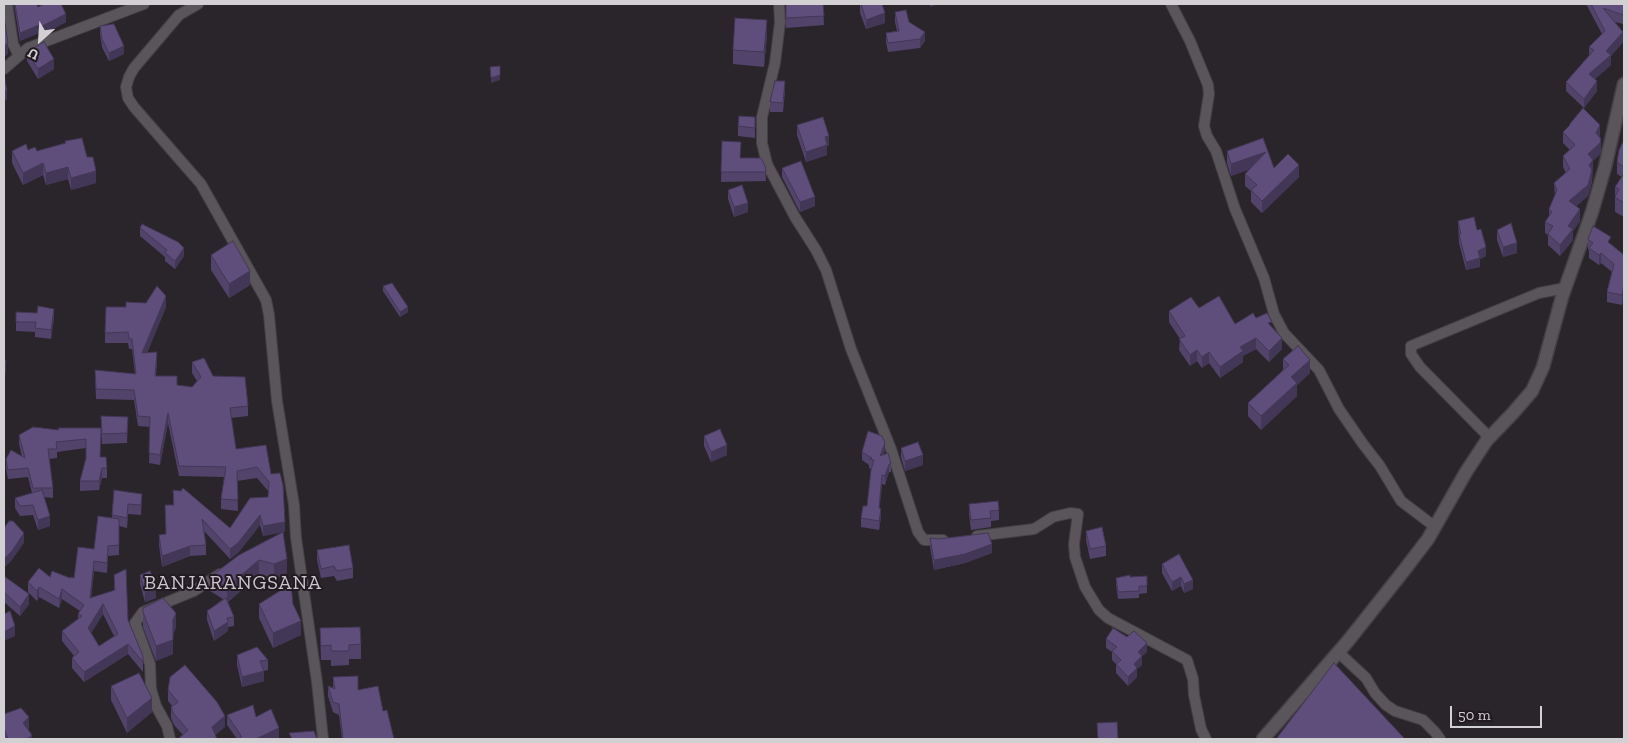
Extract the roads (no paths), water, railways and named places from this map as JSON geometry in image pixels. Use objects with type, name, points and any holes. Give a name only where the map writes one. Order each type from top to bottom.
[{"type":"street","points":[[6,4],[12,44],[19,56]]},
{"type":"street","points":[[4,69],[28,48],[144,4]]},
{"type":"street","points":[[198,4],[179,15],[134,68],[126,87],[128,98],[134,107],[201,184],[260,286],[266,300],[277,401],[294,505],[292,539],[317,682],[323,739]]},
{"type":"street","points":[[779,4],[780,22],[774,63],[762,117],[762,143],[767,164],[826,270],[851,349],[891,449],[918,532],[924,540],[928,541],[1034,530],[1053,518],[1070,513],[1078,514],[1074,544],[1075,558],[1085,587],[1099,610],[1108,618],[1187,660],[1193,679],[1194,695],[1201,729],[1206,739]]},
{"type":"street","points":[[1171,4],[1190,41],[1208,85],[1209,94],[1204,126],[1207,136],[1216,151],[1236,209],[1264,278],[1274,314],[1284,333],[1319,370],[1339,409],[1380,466],[1401,501],[1434,526]]},
{"type":"street","points":[[1263,739],[1402,574],[1428,539],[1466,472],[1490,438],[1532,391],[1543,367],[1565,288],[1592,212],[1605,167],[1624,84]]},
{"type":"street","points":[[1490,438],[1420,367],[1411,354],[1411,346],[1539,292],[1565,288]]},
{"type":"street","points":[[170,739],[167,726],[156,706],[151,689],[150,664],[135,623],[143,612],[194,591],[228,569]]},
{"type":"street","points":[[1338,652],[1366,678],[1375,693],[1386,705],[1396,711],[1423,720],[1436,732],[1440,739]]},
{"type":"district","name":"BANJARANGSANA","points":[[233,583]]}]
